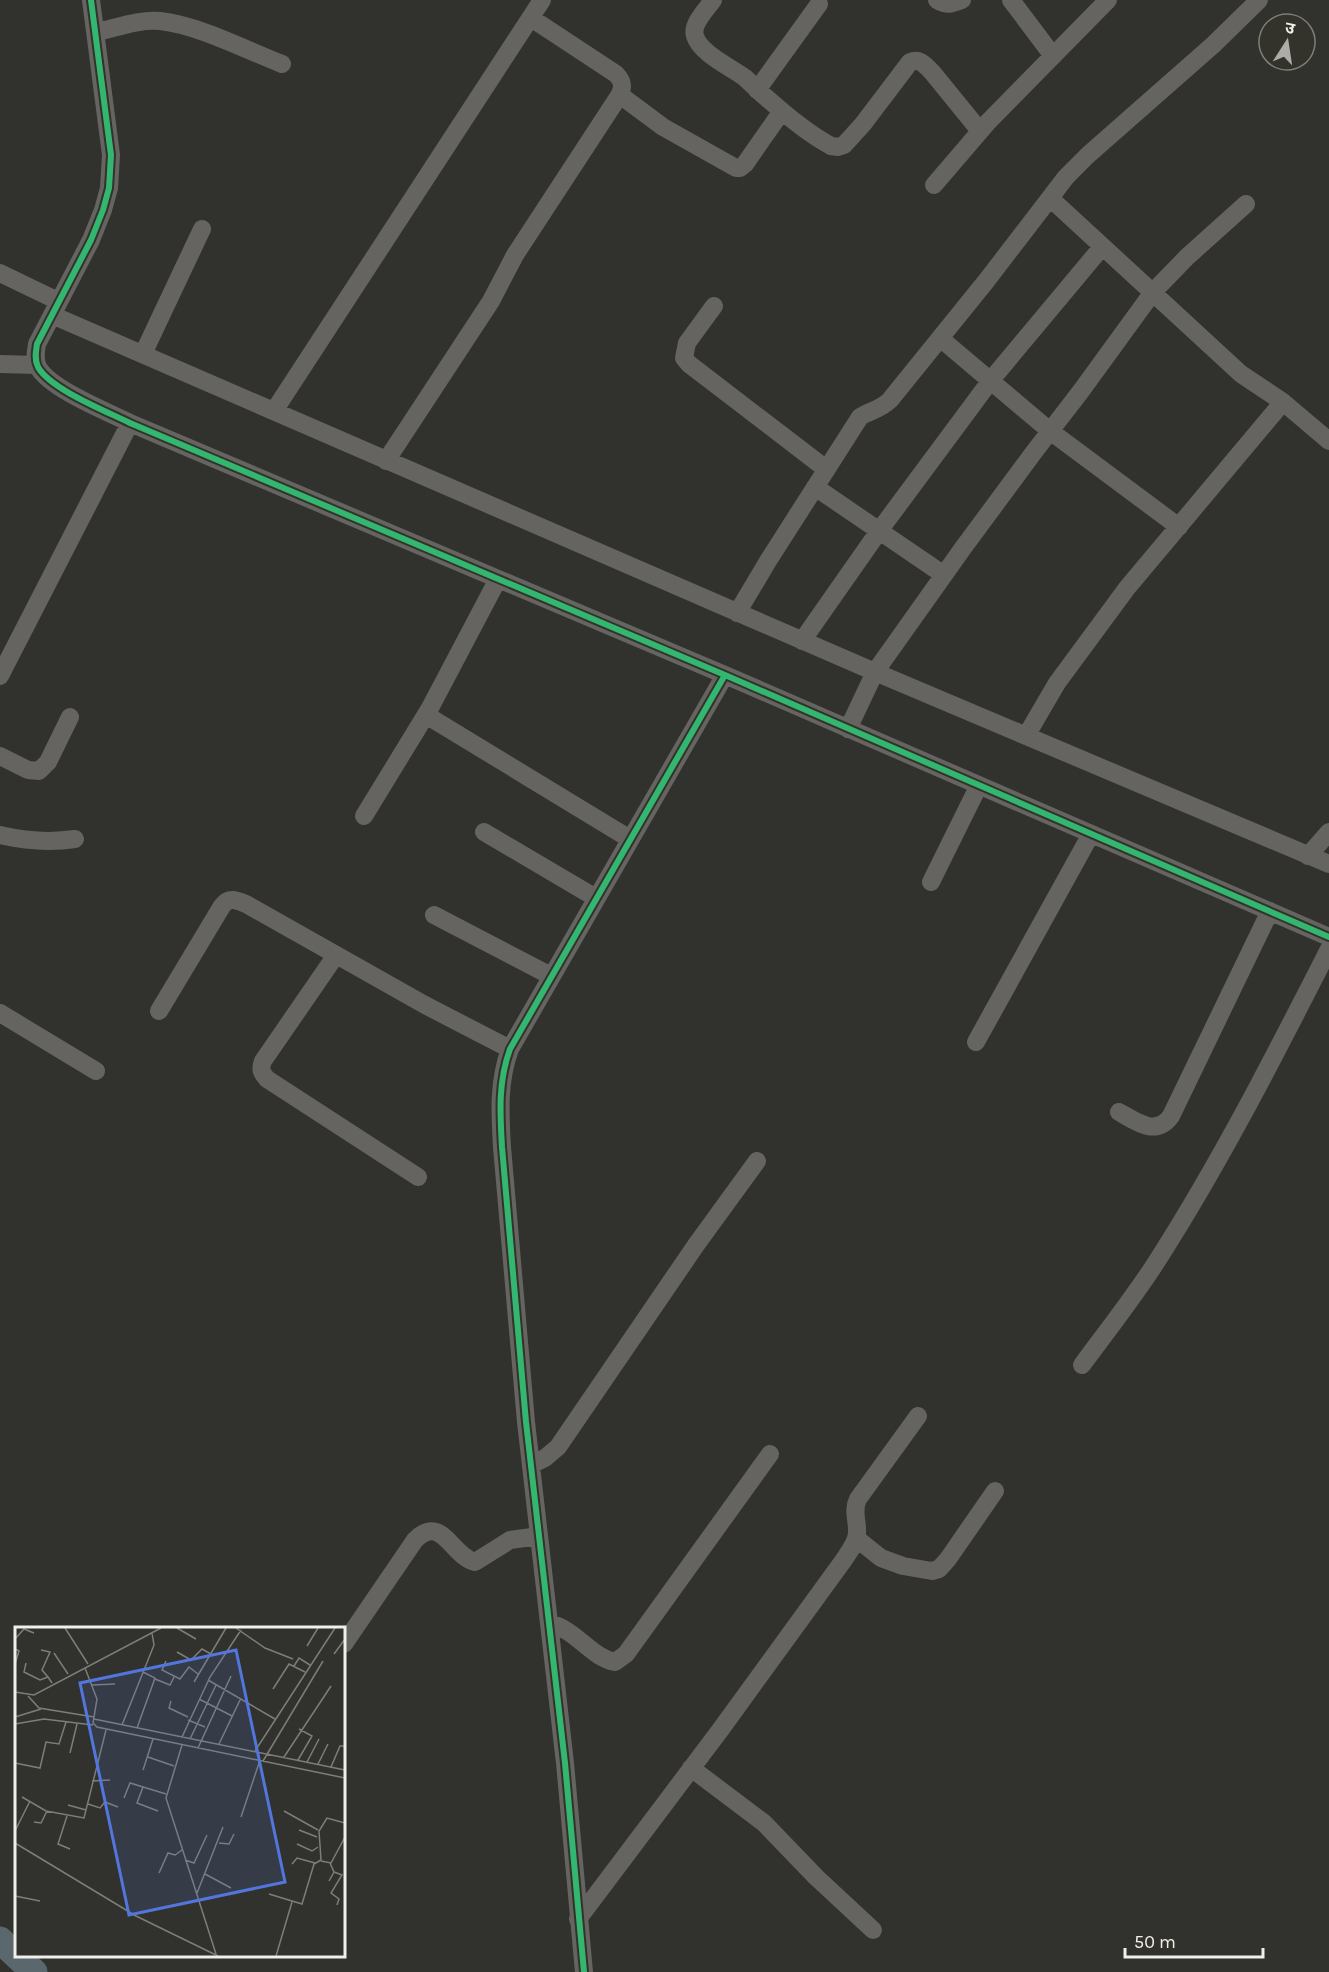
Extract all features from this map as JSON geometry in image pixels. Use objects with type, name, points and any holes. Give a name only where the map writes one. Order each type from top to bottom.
[{"type":"highway","points":[[0,1940],[15,1954]]},
{"type":"highway","points":[[18,1957],[34,1972]]},
{"type":"street","points":[[91,0],[111,155],[110,188],[91,240],[37,344],[36,365],[45,376],[61,388],[130,423],[725,675],[851,721],[979,785],[1329,936]]},
{"type":"street","points":[[274,411],[542,0]]},
{"type":"street","points":[[713,0],[698,22],[695,37],[709,54],[744,78],[822,142],[838,147],[844,145],[863,124],[910,62],[918,60],[932,72],[980,131]]},
{"type":"street","points":[[937,0],[952,5],[962,0]]},
{"type":"street","points":[[1011,0],[1053,56]]},
{"type":"street","points":[[934,185],[980,131],[1108,0]]},
{"type":"street","points":[[737,613],[860,417],[879,410],[890,400],[1066,177],[1213,45],[1259,0]]},
{"type":"street","points":[[757,90],[819,4]]},
{"type":"street","points":[[386,461],[491,301],[515,255],[620,95],[622,83],[616,74],[531,18]]},
{"type":"street","points":[[96,32],[160,21],[197,30],[282,64]]},
{"type":"street","points":[[620,95],[663,127],[736,168],[745,164],[782,111]]},
{"type":"street","points":[[1050,198],[1241,374],[1283,402],[1329,441]]},
{"type":"street","points":[[851,721],[872,679],[944,575],[1153,292],[1187,257],[1246,204]]},
{"type":"street","points":[[143,354],[202,230]]},
{"type":"street","points":[[802,641],[879,531],[991,380],[1102,247]]},
{"type":"street","points":[[0,273],[55,308],[143,354],[802,641],[872,679],[1026,736],[1329,864]]},
{"type":"street","points":[[714,306],[687,343],[684,358],[826,470]]},
{"type":"street","points":[[940,338],[1050,431],[1179,526]]},
{"type":"street","points":[[0,364],[36,365]]},
{"type":"street","points":[[1026,736],[1057,683],[1127,588],[1283,402]]},
{"type":"street","points":[[0,676],[130,423]]},
{"type":"street","points":[[815,487],[944,575]]},
{"type":"street","points":[[364,816],[426,715],[498,579]]},
{"type":"street","points":[[584,1972],[565,1762],[531,1465],[500,1109],[503,1067],[510,1049],[551,976],[725,675]]},
{"type":"street","points":[[426,715],[630,839]]},
{"type":"street","points":[[0,756],[28,770],[39,771],[48,762],[70,717]]},
{"type":"street","points":[[931,882],[979,785]]},
{"type":"street","points":[[484,832],[596,898]]},
{"type":"street","points":[[1308,856],[1329,832]]},
{"type":"street","points":[[976,1042],[1091,834]]},
{"type":"street","points":[[0,835],[36,842],[75,839]]},
{"type":"street","points":[[159,1011],[222,906],[229,900],[246,904],[425,1005],[510,1049]]},
{"type":"street","points":[[1119,1112],[1141,1124],[1159,1127],[1166,1124],[1172,1116],[1270,912]]},
{"type":"street","points":[[434,915],[551,976]]},
{"type":"street","points":[[1082,1365],[1155,1264],[1194,1202],[1274,1058],[1329,949]]},
{"type":"street","points":[[336,955],[263,1061],[262,1073],[267,1079],[418,1177]]},
{"type":"street","points":[[0,1012],[96,1071]]},
{"type":"street","points":[[531,1465],[545,1458],[558,1447],[696,1245],[757,1161]]},
{"type":"street","points":[[578,1919],[836,1571],[856,1538],[855,1505],[858,1499],[918,1416]]},
{"type":"street","points":[[549,1623],[569,1630],[603,1658],[615,1662],[621,1659],[770,1454]]},
{"type":"street","points":[[856,1538],[881,1558],[890,1562],[926,1571],[939,1569],[995,1491]]},
{"type":"street","points":[[345,1643],[422,1533],[428,1531],[439,1533],[469,1561],[475,1562],[510,1540],[539,1536]]},
{"type":"street","points":[[692,1768],[764,1823],[808,1870],[873,1930]]},
{"type":"cycle path","points":[[91,0],[111,155],[109,188],[91,240],[37,344],[38,367],[54,383],[80,399],[130,423],[725,675],[1329,937]]},
{"type":"cycle path","points":[[584,1972],[565,1763],[526,1422],[502,1147],[500,1110],[503,1073],[510,1049],[725,675]]}]
